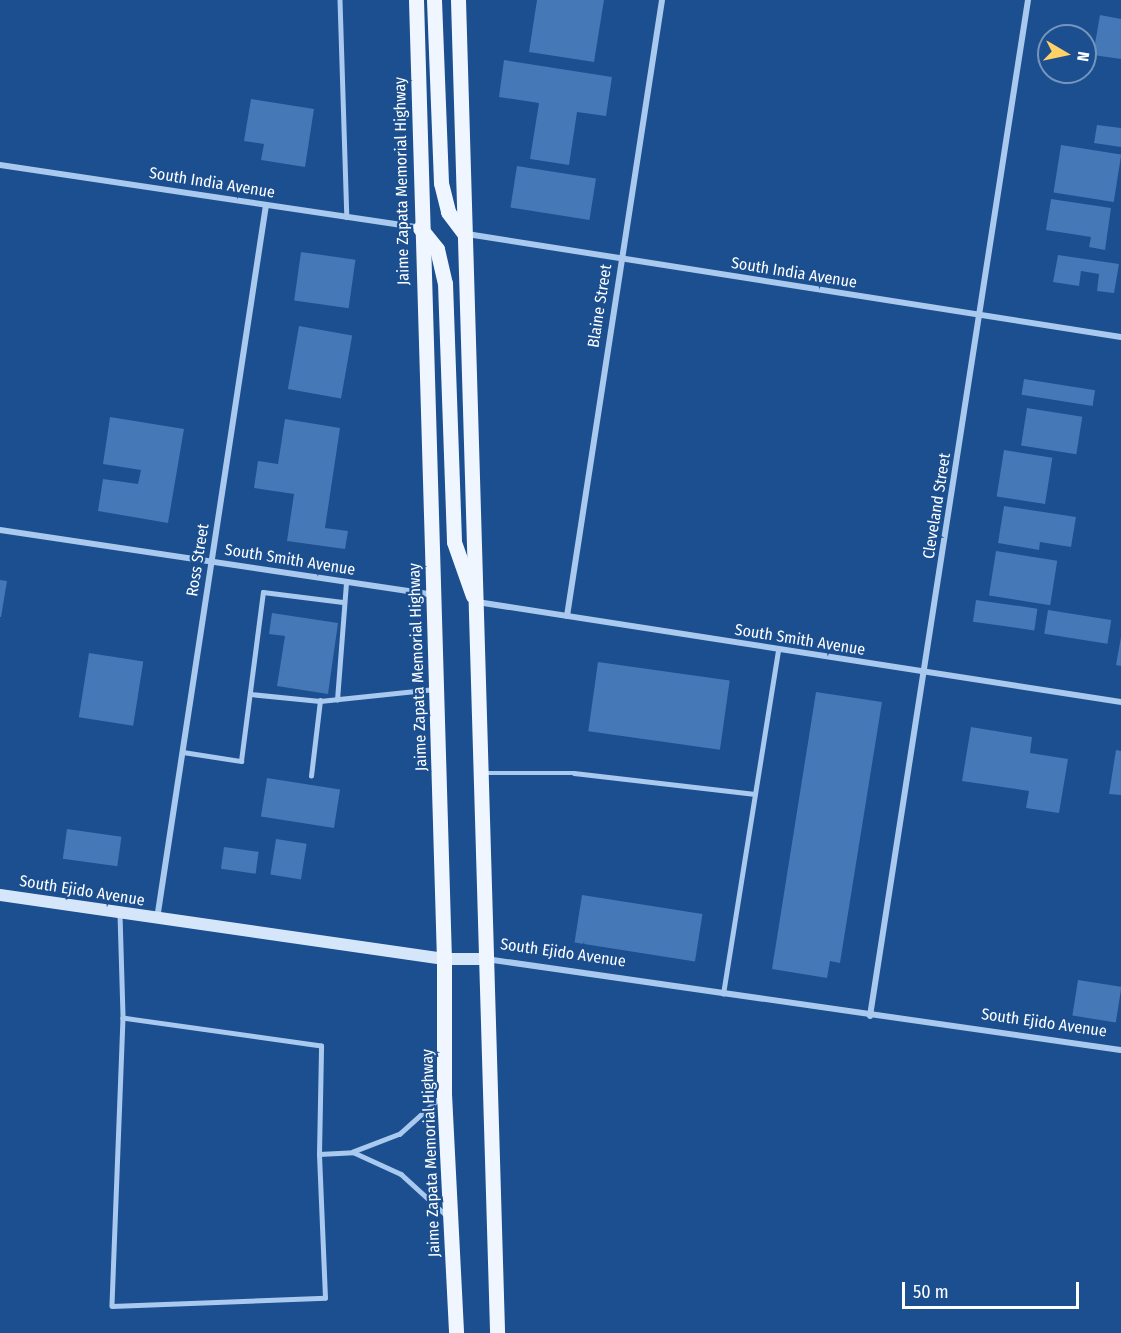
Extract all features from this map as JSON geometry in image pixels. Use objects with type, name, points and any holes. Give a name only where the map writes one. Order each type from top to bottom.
[{"type":"main road","name":"Jaime Zapata Memorial Highway","points":[[416,0],[420,228],[434,595],[444,958],[444,1094],[456,1333]]},
{"type":"main road","points":[[434,0],[441,183],[448,212],[464,233]]},
{"type":"main road","points":[[458,0],[497,1333]]},
{"type":"main road","points":[[420,228],[437,249],[445,283],[454,542],[456,557],[476,602]]},
{"type":"main road","name":"South Ejido Avenue","points":[[0,895],[120,914],[444,958],[486,959]]},
{"type":"street","name":"Blaine Street","points":[[567,616],[662,0]]},
{"type":"street","name":"Cleveland Street","points":[[870,1016],[1028,0]]},
{"type":"street","name":"South India Avenue","points":[[0,165],[420,228]]},
{"type":"street","name":"Ross Street","points":[[157,919],[266,205]]},
{"type":"street","name":"South India Avenue","points":[[464,233],[621,260],[1121,337]]},
{"type":"street","name":"South Smith Avenue","points":[[0,530],[434,595]]},
{"type":"street","name":"South Smith Avenue","points":[[476,602],[1121,702]]},
{"type":"street","name":"South Ejido Avenue","points":[[486,959],[870,1016],[1121,1050]]},
{"type":"lane","points":[[340,0],[347,217]]},
{"type":"lane","points":[[337,700],[342,602],[346,582]]},
{"type":"lane","points":[[183,752],[241,761],[263,592],[342,602]]},
{"type":"lane","points":[[723,994],[778,650]]},
{"type":"lane","points":[[250,694],[320,701],[437,689]]},
{"type":"lane","points":[[311,776],[320,701]]},
{"type":"lane","points":[[481,773],[574,773],[755,794]]},
{"type":"lane","points":[[120,914],[123,1018],[112,1306],[325,1298],[319,1154],[321,1046],[123,1018]]},
{"type":"lane","points":[[319,1154],[353,1152],[400,1134],[444,1094]]},
{"type":"lane","points":[[353,1152],[401,1174],[452,1221]]},
{"type":"building","points":[[537,0],[604,0],[594,62],[529,52]]},
{"type":"building","points":[[1100,15],[1121,19],[1121,59],[1097,56]]},
{"type":"building","points":[[504,60],[612,77],[606,116],[577,112],[569,165],[530,159],[539,103],[499,97]]},
{"type":"building","points":[[251,99],[314,109],[305,167],[261,160],[264,144],[244,141]]},
{"type":"building","points":[[1097,125],[1121,128],[1121,147],[1094,143]]},
{"type":"building","points":[[1061,145],[1121,155],[1114,202],[1053,192]]},
{"type":"building","points":[[517,166],[596,179],[589,220],[510,207]]},
{"type":"building","points":[[1051,199],[1111,208],[1105,250],[1089,247],[1091,237],[1046,230]]},
{"type":"building","points":[[301,252],[355,260],[349,308],[294,301]]},
{"type":"building","points":[[1058,255],[1119,264],[1114,293],[1097,291],[1099,274],[1081,271],[1079,286],[1053,282]]},
{"type":"building","points":[[299,326],[352,335],[341,398],[288,389]]},
{"type":"building","points":[[1024,379],[1095,390],[1093,406],[1021,395]]},
{"type":"building","points":[[1027,408],[1082,417],[1076,454],[1021,446]]},
{"type":"building","points":[[110,417],[184,429],[168,523],[98,511],[103,479],[138,484],[141,470],[103,464]]},
{"type":"building","points":[[285,419],[340,428],[325,528],[348,531],[345,549],[287,541],[294,494],[254,488],[258,461],[278,464]]},
{"type":"building","points":[[1004,450],[1052,458],[1045,504],[997,496]]},
{"type":"building","points":[[1004,506],[1076,517],[1071,547],[1040,542],[1039,550],[998,543]]},
{"type":"building","points":[[996,551],[1057,561],[1050,605],[989,595]]},
{"type":"building","points":[[0,580],[7,581],[1,617],[0,617]]},
{"type":"building","points":[[976,600],[1037,609],[1034,630],[973,622]]},
{"type":"building","points":[[1048,610],[1111,620],[1107,644],[1044,634]]},
{"type":"building","points":[[272,613],[338,623],[328,694],[277,686],[285,636],[269,634]]},
{"type":"building","points":[[1121,637],[1121,666],[1116,665]]},
{"type":"building","points":[[89,653],[143,662],[133,726],[79,717]]},
{"type":"building","points":[[598,662],[730,681],[720,750],[588,731]]},
{"type":"building","points":[[816,692],[882,702],[840,963],[830,961],[827,978],[772,969]]},
{"type":"building","points":[[971,727],[1032,737],[1030,753],[1068,759],[1059,813],[1026,808],[1029,791],[962,781]]},
{"type":"building","points":[[1116,750],[1121,751],[1121,795],[1109,794]]},
{"type":"building","points":[[267,778],[340,790],[334,828],[261,817]]},
{"type":"building","points":[[67,829],[121,837],[117,866],[63,859]]},
{"type":"building","points":[[276,839],[307,844],[301,879],[270,875]]},
{"type":"building","points":[[224,847],[259,852],[256,874],[221,869]]},
{"type":"building","points":[[582,895],[702,914],[695,961],[574,942]]},
{"type":"building","points":[[1078,980],[1121,987],[1116,1022],[1072,1016]]}]
